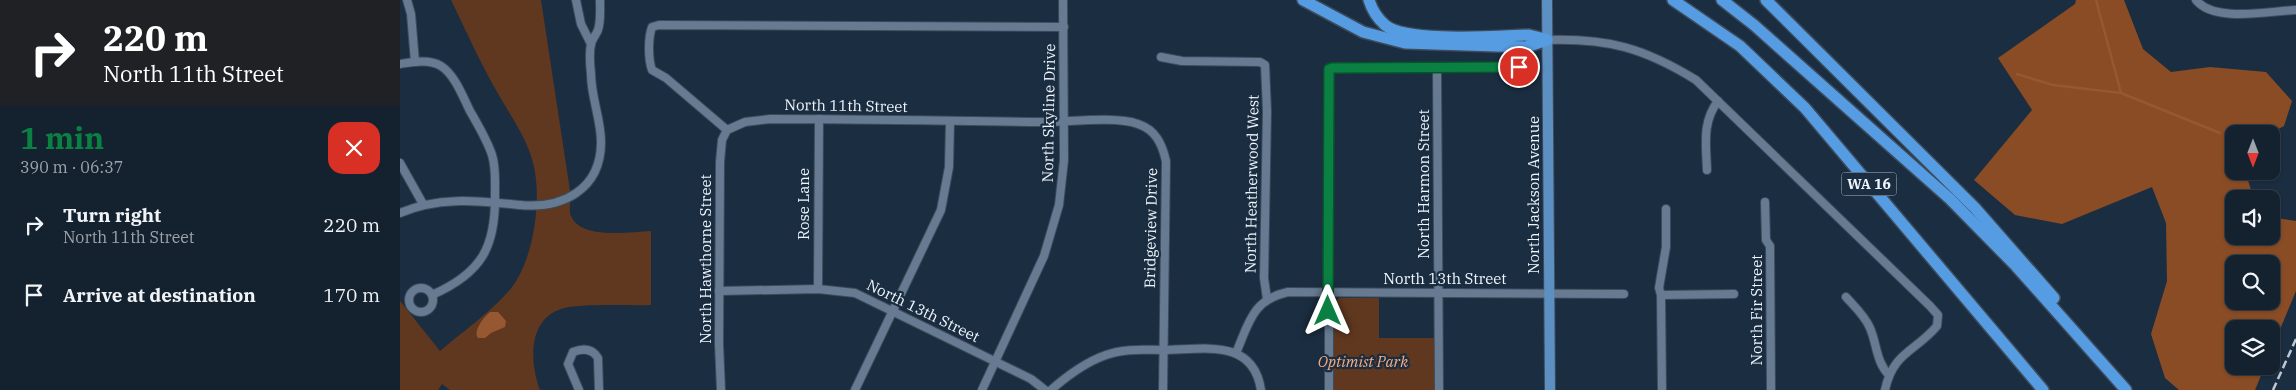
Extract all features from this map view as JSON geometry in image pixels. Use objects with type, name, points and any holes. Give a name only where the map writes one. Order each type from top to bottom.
[{"type":"highway","points":[[1303,0],[1363,32],[1404,43],[1526,47],[1547,40]]},
{"type":"highway","points":[[1369,0],[1373,12],[1386,26],[1402,33],[1422,36],[1529,35],[1547,40]]},
{"type":"highway","name":"WA 16","points":[[1673,0],[1740,46],[1805,108],[2043,390]]},
{"type":"highway","name":"WA 16","points":[[1722,0],[1754,25],[1950,199],[2016,266],[2126,390]]},
{"type":"highway","points":[[1766,0],[1975,208],[2082,331],[2098,357]]},
{"type":"main road","name":"North Jackson Avenue","points":[[1547,0],[1550,390]]},
{"type":"street","points":[[407,0],[411,14],[415,62]]},
{"type":"street","points":[[576,0],[581,24],[591,44]]},
{"type":"street","points":[[400,213],[423,204],[461,199],[537,206],[552,205],[576,193],[593,172],[600,155],[601,142],[591,79],[591,44],[599,23],[600,0]]},
{"type":"street","name":"North Skyline Drive","points":[[982,390],[1030,290],[1052,233],[1062,177],[1064,122],[1063,0]]},
{"type":"street","points":[[2196,0],[2202,6],[2219,14],[2296,10]]},
{"type":"street","points":[[727,130],[666,78],[652,70],[650,39],[652,28],[659,25],[1064,27]]},
{"type":"street","points":[[1547,40],[1579,39],[1601,41],[1635,49],[1672,65],[1688,75],[1718,101],[1915,290],[1936,312],[1939,321],[1934,330],[1898,361],[1889,375],[1886,390]]},
{"type":"street","name":"North Heatherwood West","points":[[1161,57],[1182,61],[1260,62],[1265,65],[1267,119],[1264,278],[1267,299]]},
{"type":"street","points":[[400,64],[429,62],[442,67],[456,85],[491,153],[495,171],[495,202],[490,238],[480,261],[463,279],[432,295]]},
{"type":"street","points":[[1328,390],[1328,71],[1332,68],[1519,67]]},
{"type":"street","name":"North Harmon Street","points":[[1437,68],[1439,390]]},
{"type":"street","points":[[1707,170],[1706,126],[1710,112],[1718,101]]},
{"type":"street","name":"Rose Lane","points":[[818,289],[819,119]]},
{"type":"street","name":"North 11th Street","points":[[727,130],[752,120],[1064,122]]},
{"type":"street","points":[[855,390],[941,210],[949,167],[950,121]]},
{"type":"street","name":"Bridgeview Drive","points":[[1064,122],[1130,122],[1146,127],[1161,143],[1166,161],[1167,177],[1163,390]]},
{"type":"street","name":"North Hawthorne Street","points":[[721,390],[719,291],[720,162],[722,140],[727,130]]},
{"type":"street","points":[[400,163],[423,204]]},
{"type":"street","name":"North Fir Street","points":[[1764,202],[1766,240],[1770,246],[1771,390]]},
{"type":"street","points":[[1662,390],[1661,295],[1659,288],[1666,247],[1666,209]]},
{"type":"street","name":"North 13th Street","points":[[719,291],[818,289],[855,293],[1030,378],[1045,390]]},
{"type":"street","name":"North 13th Street","points":[[1267,299],[1288,292],[1624,294]]},
{"type":"street","points":[[1661,295],[1734,294]]},
{"type":"street","points":[[1846,297],[1866,320],[1871,329],[1882,366],[1889,375]]},
{"type":"street","points":[[1236,353],[1251,316],[1267,299]]},
{"type":"street","points":[[1051,390],[1078,368],[1107,354],[1137,349],[1216,348],[1236,353],[1254,369],[1261,390]]},
{"type":"street","points":[[579,390],[568,364],[573,352],[585,349],[596,354],[598,358],[599,390]]},
{"type":"green space","points":[[451,0],[541,0],[571,197],[571,216],[576,224],[595,232],[651,231],[651,305],[569,307],[550,315],[542,323],[534,344],[534,368],[540,390],[450,390],[442,384],[438,390],[400,390],[400,301],[440,351],[491,309],[515,282],[523,268],[529,251],[536,216],[536,182],[532,157]]},
{"type":"green space","name":"Optimist Park","points":[[1339,298],[1379,298],[1379,338],[1434,338],[1434,390],[1334,390],[1334,303]]},
{"type":"shaded area","points":[[2076,0],[2124,0],[2143,49],[2171,72],[2210,67],[2266,72],[2292,101],[2284,126],[2280,128],[2280,125],[2225,125],[2225,180],[2248,180],[2251,190],[2225,190],[2225,245],[2280,245],[2280,219],[2296,221],[2296,291],[2280,329],[2280,320],[2225,320],[2225,375],[2261,375],[2255,390],[2179,390],[2165,378],[2151,334],[2167,281],[2166,223],[2152,187],[2062,224],[2015,215],[1974,180],[2032,110],[1998,58],[2075,4]]},
{"type":"shaded area","points":[[490,312],[498,312],[506,321],[505,327],[485,338],[478,338],[478,328]]},
{"type":"waterway","points":[[2096,0],[2121,93]]},
{"type":"waterway","points":[[2017,74],[2053,85],[2121,93],[2220,133]]},
{"type":"railway","points":[[2273,390],[2296,339]]},
{"type":"route","points":[[1328,311],[1327,77],[1329,69],[1519,67]]}]
